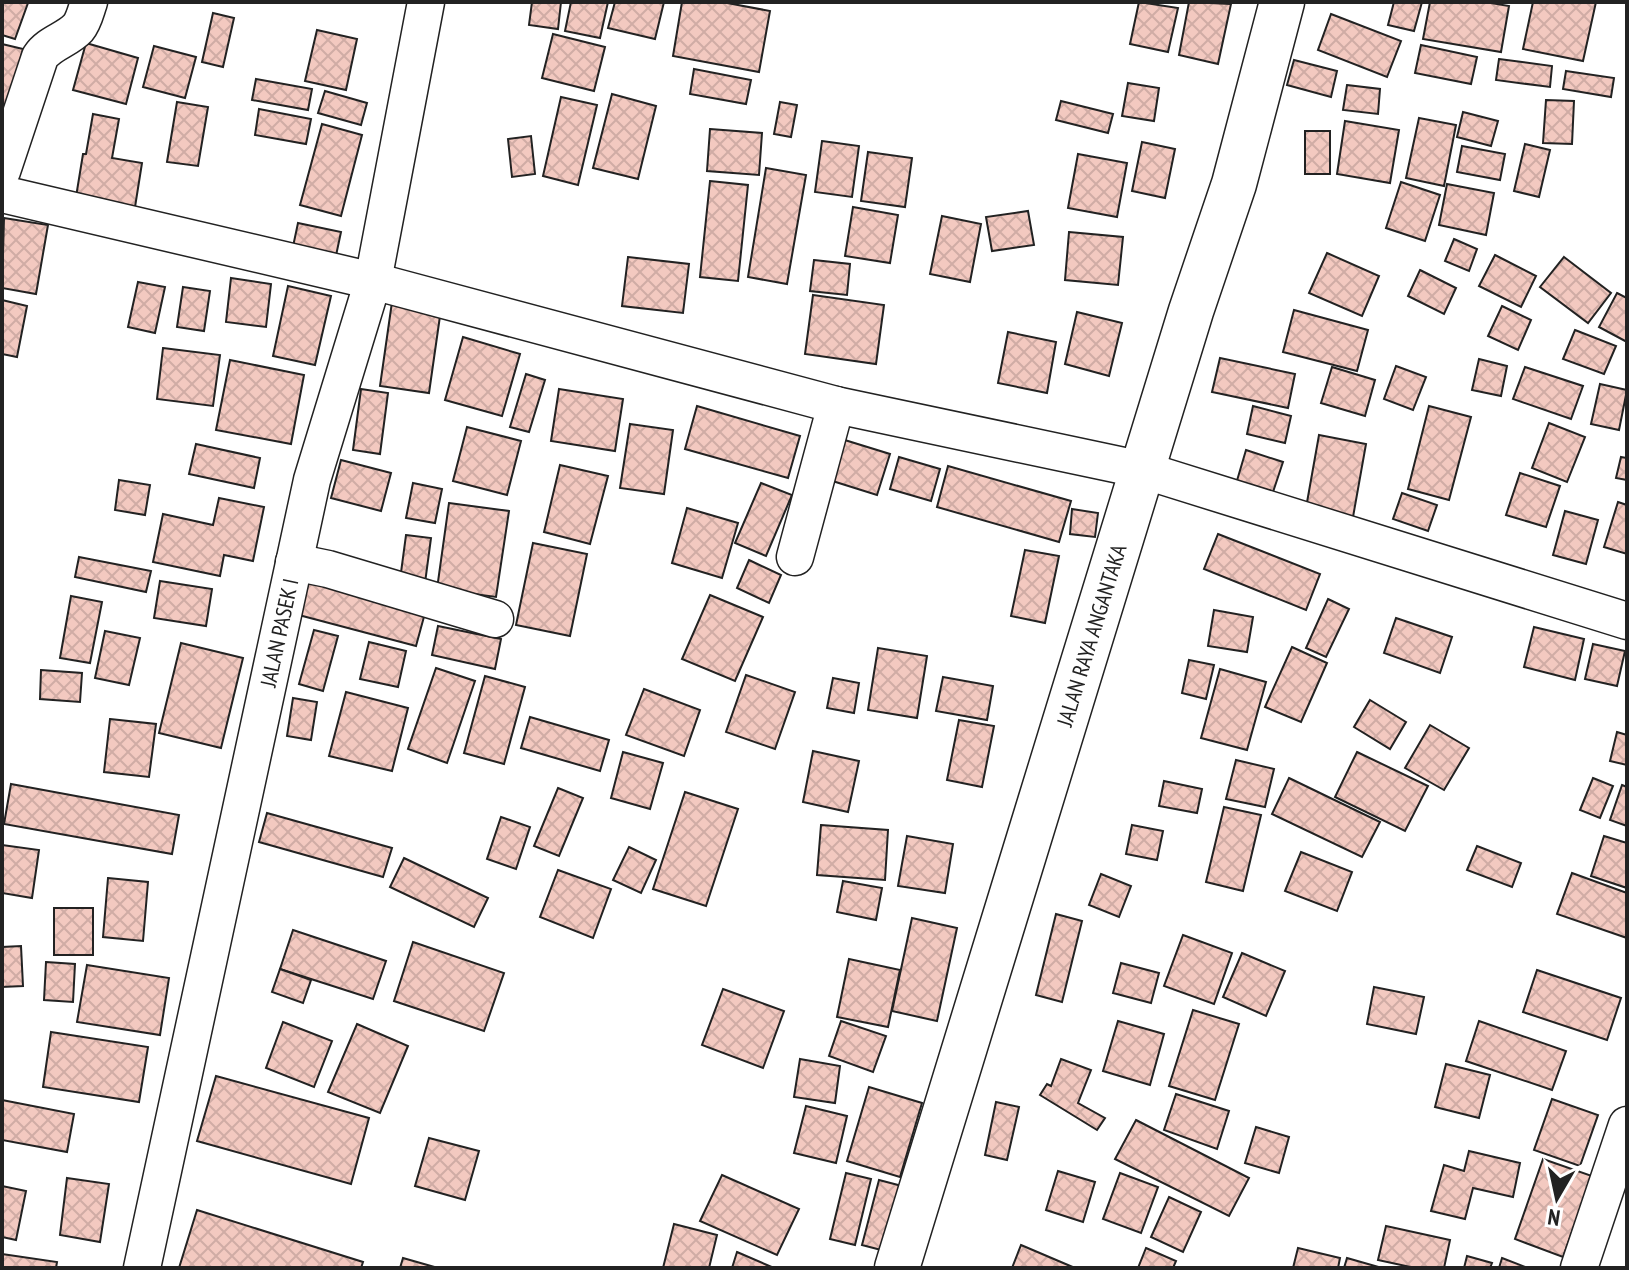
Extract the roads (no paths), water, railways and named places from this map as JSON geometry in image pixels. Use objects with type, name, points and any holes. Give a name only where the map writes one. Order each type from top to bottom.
[{"type":"main road","name":"JALAN RAYA ANGANTAKA","points":[[897,1268],[1191,311],[1234,184],[1282,2]]},
{"type":"street","points":[[2,171],[40,57],[45,50],[81,25],[89,2]]},
{"type":"street","name":"JALAN PASEK I","points":[[142,1268],[312,480],[373,281],[426,2]]},
{"type":"street","points":[[2,194],[373,281],[836,405],[1143,470],[1627,621]]},
{"type":"street","points":[[795,557],[836,405]]},
{"type":"street","points":[[294,562],[328,569],[495,619]]},
{"type":"street","points":[[1579,1268],[1627,1125]]}]
